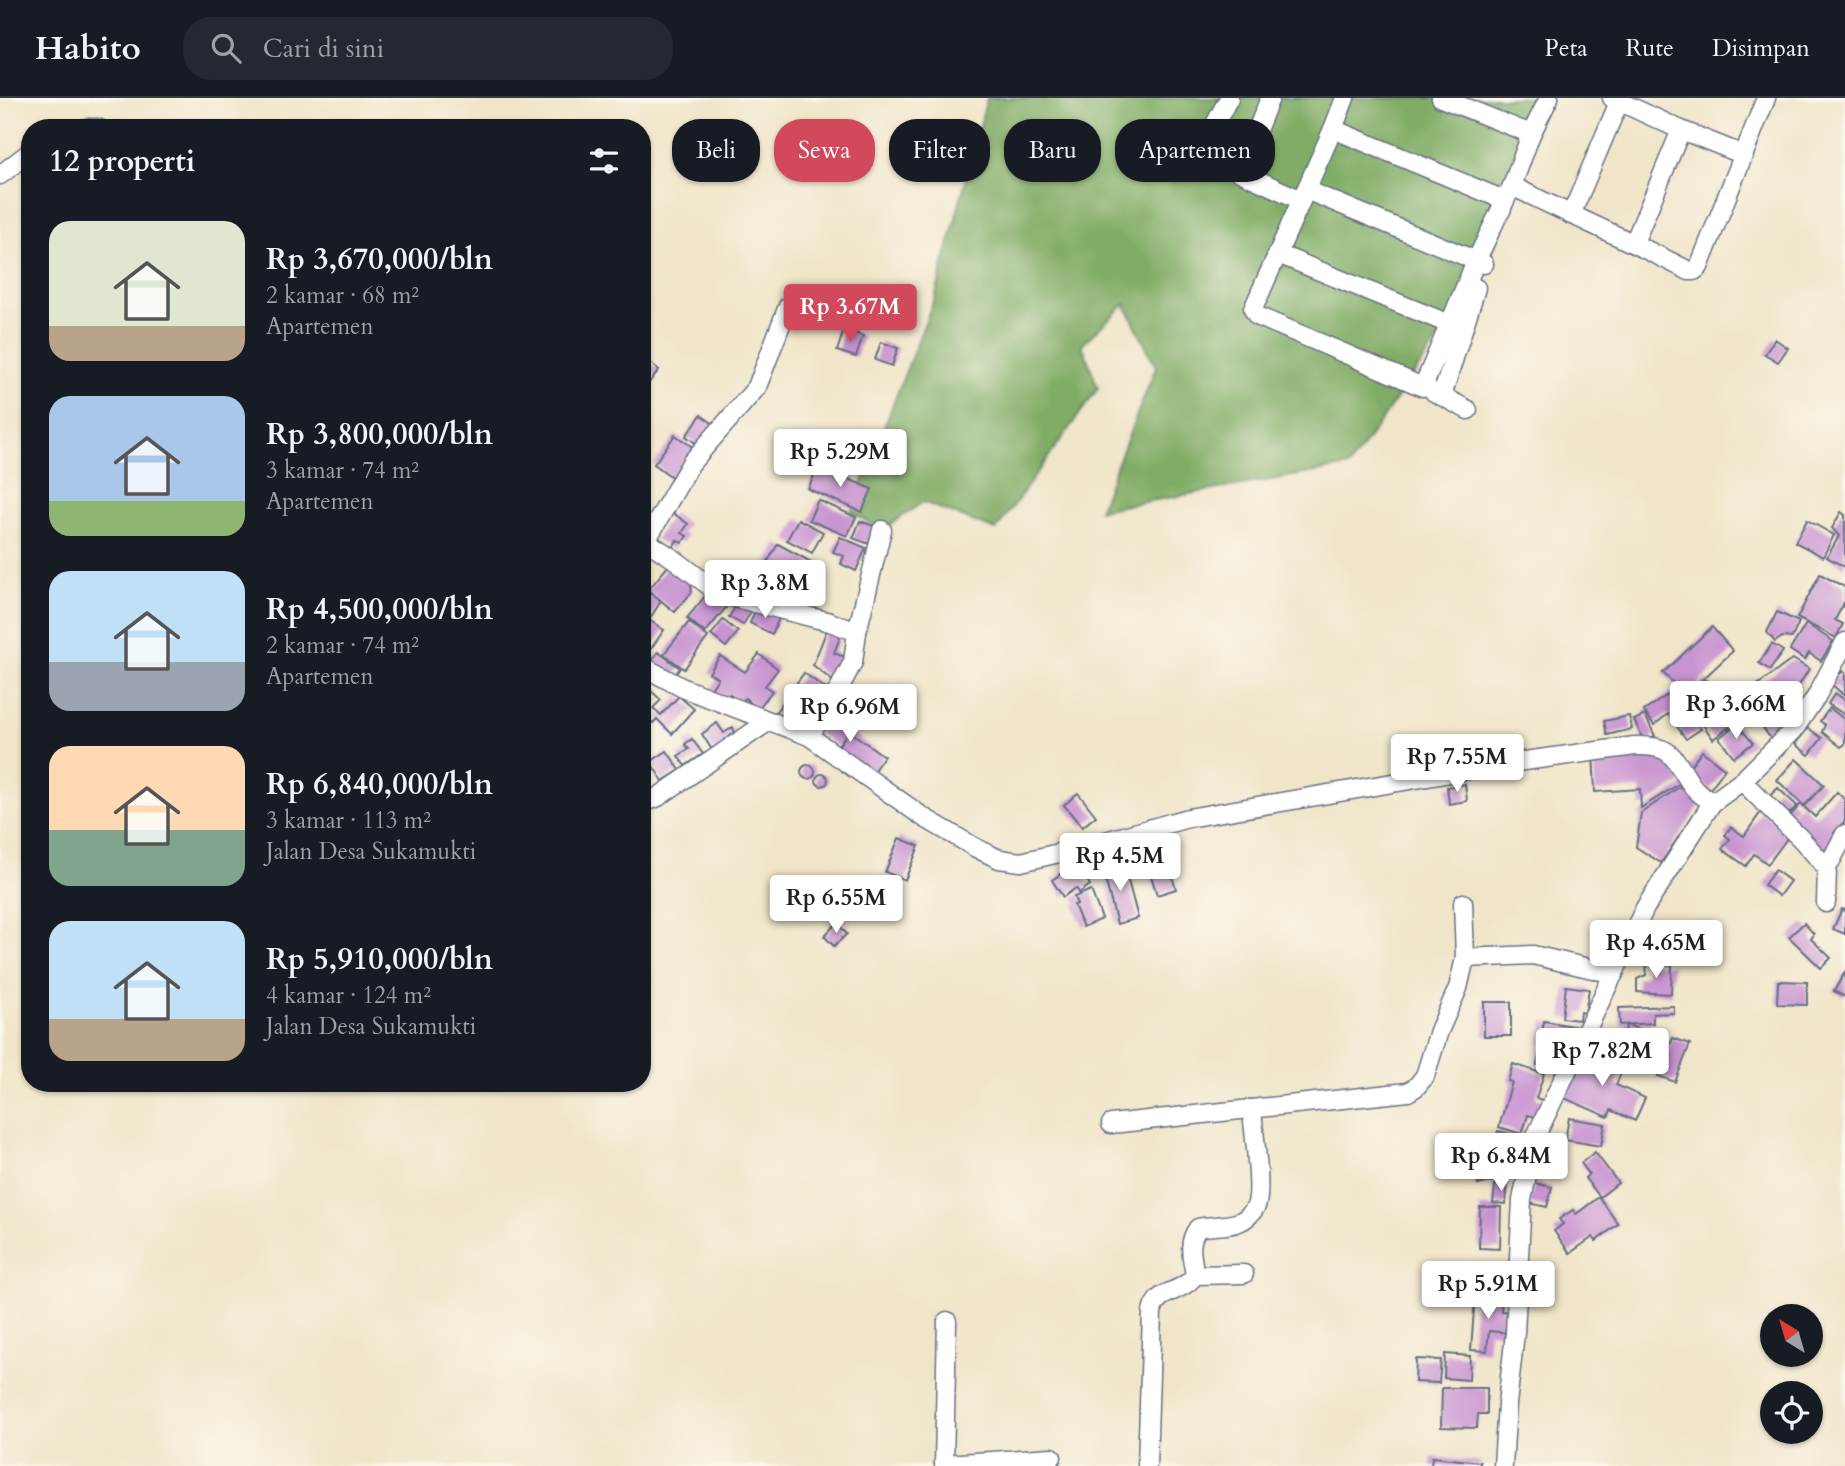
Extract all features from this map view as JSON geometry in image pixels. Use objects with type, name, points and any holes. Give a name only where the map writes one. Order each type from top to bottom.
[{"type":"street","points":[[1218,119],[1229,98]]},
{"type":"street","points":[[1261,119],[1270,98]]},
{"type":"street","points":[[1345,98],[1253,309],[1257,316],[1423,387],[1468,410]]},
{"type":"street","points":[[1441,98],[1531,134]]},
{"type":"street","points":[[1423,387],[1456,327],[1531,134],[1549,98]]},
{"type":"street","points":[[1333,129],[1571,215],[1694,271],[1699,267],[1766,98]]},
{"type":"street","points":[[1571,215],[1616,100],[1744,155]]},
{"type":"street","points":[[1634,243],[1681,130]]},
{"type":"street","points":[[0,175],[21,159]]},
{"type":"street","points":[[1268,182],[1480,262]]},
{"type":"street","points":[[1278,254],[1456,327]]},
{"type":"street","points":[[651,533],[694,458],[757,387],[788,306]]},
{"type":"street","points":[[1442,397],[1456,327]]},
{"type":"street","points":[[809,736],[833,700],[853,662],[857,632],[882,530]]},
{"type":"street","points":[[651,548],[674,559],[724,595],[830,622],[857,632]]},
{"type":"street","points":[[1503,1466],[1515,1333],[1522,1200],[1534,1140],[1645,908],[1712,803],[1742,781],[1795,728],[1816,697],[1845,642]]},
{"type":"street","points":[[651,671],[683,688],[809,736],[923,817],[975,848],[999,859],[1020,862],[1188,818],[1509,762],[1635,746],[1653,746],[1675,757],[1693,787],[1712,803]]},
{"type":"street","points":[[651,800],[769,721]]},
{"type":"street","points":[[1742,781],[1827,868]]},
{"type":"street","points":[[1826,903],[1827,868],[1845,834]]},
{"type":"street","points":[[1111,1125],[1408,1092],[1416,1087],[1425,1076],[1439,1031],[1458,988],[1465,958],[1463,903]]},
{"type":"street","points":[[1465,958],[1532,955],[1614,974]]},
{"type":"street","points":[[1147,1466],[1153,1306],[1157,1298],[1189,1283],[1195,1275],[1191,1244],[1192,1236],[1198,1228],[1234,1224],[1244,1220],[1255,1207],[1259,1192],[1252,1109]]},
{"type":"street","points":[[1195,1275],[1244,1274]]},
{"type":"street","points":[[947,1321],[944,1465],[1014,1463],[1052,1457]]},
{"type":"green space","points":[[987,98],[1545,98],[1522,171],[1483,276],[1349,466],[1099,510],[1156,367],[1125,304],[1082,344],[1098,388],[996,530],[923,502],[882,530],[851,512],[936,294],[965,182],[990,182],[990,119],[982,119]]},
{"type":"building","points":[[821,286],[834,292],[827,306],[834,309],[827,323],[797,309],[802,297],[813,302]]},
{"type":"building","points":[[844,330],[863,336],[856,357],[837,351]]},
{"type":"building","points":[[1775,339],[1788,348],[1778,362],[1765,354]]},
{"type":"building","points":[[881,342],[898,348],[892,366],[875,360]]},
{"type":"building","points":[[651,363],[659,370],[651,380]]},
{"type":"building","points":[[701,415],[715,425],[700,446],[686,436]]},
{"type":"building","points":[[866,432],[884,438],[876,462],[858,457]]},
{"type":"building","points":[[675,435],[697,450],[676,480],[654,464]]},
{"type":"building","points":[[818,466],[872,489],[862,512],[808,489]]},
{"type":"building","points":[[818,500],[856,517],[847,536],[809,520]]},
{"type":"building","points":[[1841,512],[1845,515],[1845,567],[1827,557],[1839,536],[1832,528]]},
{"type":"building","points":[[673,513],[688,524],[682,533],[687,536],[682,543],[677,540],[672,549],[656,539]]},
{"type":"building","points":[[798,519],[823,532],[812,553],[787,540]]},
{"type":"building","points":[[1807,520],[1834,535],[1823,557],[1795,542]]},
{"type":"building","points":[[860,521],[879,528],[872,545],[853,538]]},
{"type":"building","points":[[840,537],[866,548],[856,571],[841,564],[844,556],[833,552]]},
{"type":"building","points":[[778,544],[811,562],[800,581],[767,563]]},
{"type":"building","points":[[674,559],[689,572],[692,592],[675,612],[651,592],[651,586]]},
{"type":"building","points":[[1820,574],[1845,587],[1845,601],[1835,620],[1843,624],[1836,638],[1797,618]]},
{"type":"building","points":[[804,580],[820,589],[807,611],[791,602]]},
{"type":"building","points":[[711,589],[729,604],[705,633],[687,618]]},
{"type":"building","points":[[651,594],[661,601],[651,617]]},
{"type":"building","points":[[738,602],[752,610],[743,625],[729,617]]},
{"type":"building","points":[[757,606],[780,616],[772,634],[750,623]]},
{"type":"building","points":[[1777,612],[1799,622],[1792,638],[1782,637],[1775,642],[1767,632]]},
{"type":"building","points":[[723,620],[738,632],[726,647],[711,635]]},
{"type":"building","points":[[651,621],[664,630],[651,649]]},
{"type":"building","points":[[689,622],[708,637],[684,669],[664,654]]},
{"type":"building","points":[[830,622],[844,627],[834,653],[845,657],[835,683],[813,665]]},
{"type":"building","points":[[1806,624],[1833,641],[1821,661],[1809,653],[1805,660],[1790,650]]},
{"type":"building","points":[[1712,627],[1733,651],[1686,695],[1663,673]]},
{"type":"building","points":[[1772,644],[1783,651],[1770,670],[1759,663]]},
{"type":"building","points":[[658,652],[680,668],[670,681],[651,667]]},
{"type":"building","points":[[759,654],[778,669],[765,686],[772,691],[758,709],[745,698],[741,703],[730,694],[726,701],[710,691],[718,678],[709,673],[720,656],[745,672]]},
{"type":"building","points":[[1793,659],[1809,669],[1794,693],[1784,700],[1798,719],[1771,739],[1741,697]]},
{"type":"building","points":[[1843,671],[1845,673],[1845,696],[1830,683]]},
{"type":"building","points":[[804,673],[826,689],[801,724],[796,721],[791,724],[775,713]]},
{"type":"building","points":[[1706,680],[1736,722],[1713,739],[1685,698]]},
{"type":"building","points":[[651,691],[661,700],[653,708],[661,715],[679,696],[694,709],[672,734],[657,719],[653,723]]},
{"type":"building","points":[[1673,691],[1701,729],[1686,739],[1668,714],[1654,725],[1644,711]]},
{"type":"building","points":[[1835,693],[1845,700],[1845,715],[1828,704]]},
{"type":"building","points":[[1830,708],[1845,720],[1845,744],[1841,747],[1822,732],[1825,725],[1820,721]]},
{"type":"building","points":[[832,710],[852,725],[849,731],[884,756],[870,776],[835,752],[845,736],[837,746],[816,731]]},
{"type":"building","points":[[1645,715],[1655,736],[1644,741],[1634,720]]},
{"type":"building","points":[[1629,716],[1632,729],[1607,735],[1604,721]]},
{"type":"building","points":[[717,723],[724,733],[733,727],[736,737],[714,753],[702,734]]},
{"type":"building","points":[[1737,724],[1753,743],[1734,757],[1719,738]]},
{"type":"building","points":[[1808,728],[1822,738],[1809,755],[1795,744]]},
{"type":"building","points":[[692,739],[703,754],[685,766],[678,756],[689,749],[685,744]]},
{"type":"building","points":[[667,751],[680,770],[663,781],[651,761]]},
{"type":"building","points":[[1702,751],[1725,769],[1710,789],[1686,771]]},
{"type":"building","points":[[1593,752],[1670,755],[1682,782],[1641,808],[1640,789],[1595,792]]},
{"type":"building","points":[[1796,759],[1824,785],[1804,806],[1777,780]]},
{"type":"building","points":[[808,765],[813,767],[813,777],[808,779],[803,777],[801,772],[803,767]]},
{"type":"building","points":[[822,774],[828,780],[822,786],[816,780]]},
{"type":"building","points":[[1465,784],[1467,801],[1449,804],[1447,787]]},
{"type":"building","points":[[1684,784],[1702,802],[1661,863],[1636,847],[1641,813]]},
{"type":"building","points":[[1778,788],[1797,806],[1785,818],[1767,799]]},
{"type":"building","points":[[1837,792],[1845,800],[1845,821],[1834,833],[1840,838],[1824,855],[1786,820],[1801,804],[1815,817]]},
{"type":"building","points":[[1078,793],[1096,816],[1082,827],[1064,805]]},
{"type":"building","points":[[1761,812],[1791,833],[1768,864],[1754,854],[1746,866],[1722,849],[1730,839],[1725,835],[1731,827],[1744,836]]},
{"type":"building","points":[[899,838],[919,846],[905,880],[885,872]]},
{"type":"building","points":[[1160,839],[1176,889],[1157,895],[1141,844]]},
{"type":"building","points":[[1123,862],[1138,918],[1117,924],[1102,867]]},
{"type":"building","points":[[1076,864],[1090,885],[1079,893],[1076,888],[1063,897],[1052,880]]},
{"type":"building","points":[[1775,870],[1790,881],[1779,896],[1764,885]]},
{"type":"building","points":[[1091,890],[1102,919],[1083,927],[1074,905],[1077,904],[1074,897]]},
{"type":"building","points":[[1842,909],[1845,910],[1845,934],[1833,929]]},
{"type":"building","points":[[837,923],[847,934],[834,946],[824,936]]},
{"type":"building","points":[[1804,923],[1814,934],[1811,939],[1831,958],[1821,968],[1789,937]]},
{"type":"building","points":[[1647,964],[1672,965],[1671,994],[1637,992],[1637,979],[1646,975]]},
{"type":"building","points":[[1845,972],[1845,997],[1834,991]]},
{"type":"building","points":[[1778,981],[1807,982],[1807,1005],[1777,1004]]},
{"type":"building","points":[[1566,986],[1589,989],[1585,1013],[1580,1012],[1579,1020],[1562,1018]]},
{"type":"building","points":[[1484,1002],[1511,1002],[1511,1036],[1484,1036]]},
{"type":"building","points":[[1674,1006],[1674,1013],[1653,1014],[1653,1023],[1620,1025],[1619,1008]]},
{"type":"building","points":[[1544,1021],[1578,1027],[1574,1050],[1540,1044]]},
{"type":"building","points":[[1627,1025],[1653,1034],[1645,1056],[1619,1046]]},
{"type":"building","points":[[1673,1038],[1690,1044],[1675,1082],[1658,1076]]},
{"type":"building","points":[[1541,1047],[1564,1052],[1560,1070],[1537,1065]]},
{"type":"building","points":[[1585,1049],[1624,1066],[1616,1085],[1645,1098],[1635,1121],[1611,1110],[1608,1117],[1564,1098]]},
{"type":"building","points":[[1513,1064],[1544,1074],[1536,1098],[1548,1102],[1543,1119],[1528,1115],[1522,1134],[1499,1127],[1512,1082],[1508,1081]]},
{"type":"building","points":[[1569,1118],[1605,1124],[1601,1146],[1565,1140]]},
{"type":"building","points":[[1498,1131],[1523,1138],[1518,1155],[1492,1147]]},
{"type":"building","points":[[1498,1151],[1505,1178],[1478,1185],[1471,1158]]},
{"type":"building","points":[[1595,1152],[1618,1183],[1600,1197],[1585,1178],[1589,1174],[1581,1163]]},
{"type":"building","points":[[1508,1181],[1506,1204],[1493,1203],[1495,1185]]},
{"type":"building","points":[[1534,1183],[1552,1187],[1547,1207],[1529,1203]]},
{"type":"building","points":[[1599,1197],[1618,1224],[1596,1241],[1593,1237],[1570,1253],[1554,1231],[1563,1224],[1559,1219],[1573,1210],[1576,1214]]},
{"type":"building","points":[[1480,1207],[1501,1207],[1500,1249],[1479,1248]]},
{"type":"building","points":[[1475,1296],[1502,1298],[1501,1311],[1511,1312],[1510,1333],[1489,1331],[1487,1351],[1471,1350]]},
{"type":"building","points":[[1445,1354],[1470,1356],[1469,1380],[1444,1378]]},
{"type":"building","points":[[1416,1359],[1441,1360],[1439,1383],[1415,1382]]},
{"type":"building","points":[[1442,1388],[1487,1388],[1487,1414],[1478,1414],[1477,1428],[1441,1427]]},
{"type":"building","points":[[1432,1457],[1480,1462],[1480,1466],[1431,1466]]}]
